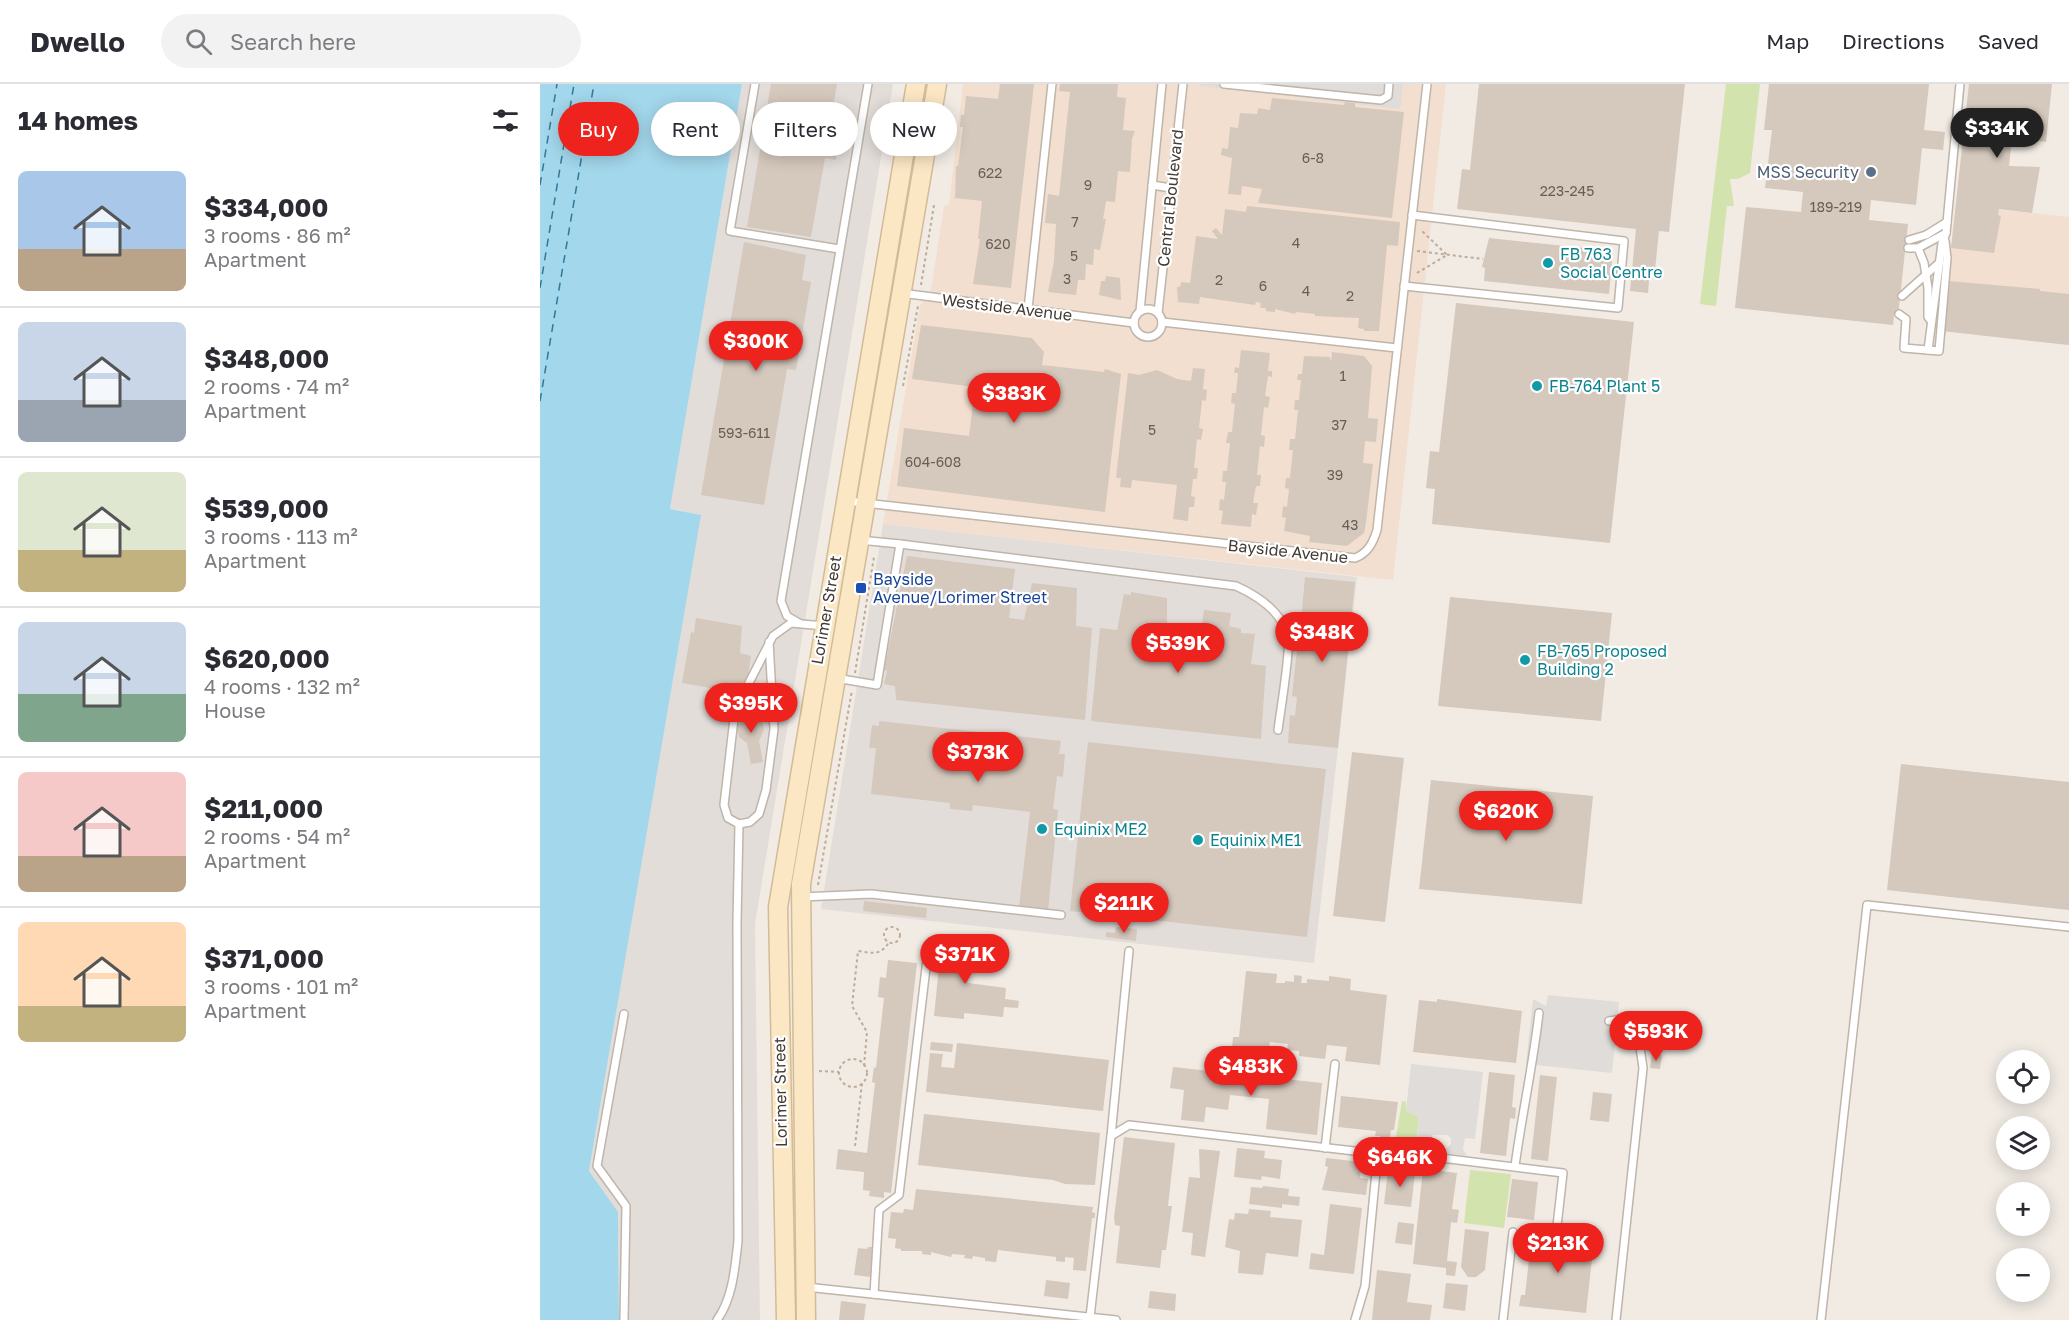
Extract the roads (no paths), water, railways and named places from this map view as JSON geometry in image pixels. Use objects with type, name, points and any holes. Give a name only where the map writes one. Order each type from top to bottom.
[{"type":"main road","name":"Lorimer Street","points":[[786,1320],[778,907],[916,84]]},
{"type":"main road","name":"Lorimer Street","points":[[806,1320],[802,1084],[808,897],[845,680],[845,629],[868,541],[866,504],[911,294],[937,84]]},
{"type":"main road","points":[[780,1084],[802,1084]]},
{"type":"lane","points":[[755,84],[730,231],[839,249]]},
{"type":"lane","points":[[799,623],[787,616],[781,600],[868,84]]},
{"type":"lane","points":[[1028,309],[1052,84]]},
{"type":"lane","name":"Central Boulevard","points":[[1140,311],[1162,84]]},
{"type":"lane","name":"Central Boulevard","points":[[1158,313],[1183,84]]},
{"type":"lane","points":[[1224,84],[1381,100],[1388,96],[1389,84]]},
{"type":"lane","name":"Bayside Avenue","points":[[845,500],[1355,558],[1368,550],[1377,530],[1427,84]]},
{"type":"lane","points":[[1928,350],[1939,263],[1945,242],[1960,84]]},
{"type":"lane","points":[[1152,185],[1171,188]]},
{"type":"lane","points":[[1405,284],[1618,308],[1624,240],[1412,218]]},
{"type":"lane","points":[[1946,233],[1918,248],[1908,244],[1947,222]]},
{"type":"lane","points":[[1899,314],[1906,319],[1907,323],[1904,348],[1939,351],[1947,258],[1947,243],[1945,242]]},
{"type":"lane","points":[[1918,248],[1926,275],[1928,317],[1931,321]]},
{"type":"lane","points":[[1902,296],[1939,263]]},
{"type":"lane","name":"Westside Avenue","points":[[881,290],[1134,323]]},
{"type":"lane","points":[[1151,309],[1158,313],[1162,322],[1159,331],[1150,337],[1141,335],[1134,323],[1140,311],[1151,309]]},
{"type":"lane","points":[[1162,322],[1397,348]]},
{"type":"lane","points":[[839,537],[1236,586],[1255,595],[1273,610],[1289,638],[1278,730]]},
{"type":"lane","points":[[845,680],[877,685],[900,544]]},
{"type":"lane","points":[[769,642],[774,729],[766,790],[759,814],[750,822],[739,824],[728,818],[724,806],[735,710],[769,642],[780,628],[799,623],[845,629]]},
{"type":"lane","points":[[717,1320],[732,1282],[738,1241],[739,824]]},
{"type":"lane","points":[[808,897],[871,894],[1061,915]]},
{"type":"lane","points":[[1821,1320],[1867,905],[2069,927]]},
{"type":"lane","points":[[874,1294],[879,1210],[899,1195],[928,951]]},
{"type":"lane","points":[[1090,1317],[1129,951]]},
{"type":"lane","points":[[1515,1166],[1524,1092],[1532,1072],[1539,1013]]},
{"type":"lane","points":[[624,1014],[597,1166],[626,1206],[624,1320]]},
{"type":"lane","points":[[1608,1021],[1623,1018],[1637,1027],[1643,1068],[1616,1320]]},
{"type":"lane","points":[[1325,1148],[1335,1064]]},
{"type":"lane","points":[[1111,1136],[1128,1125],[1363,1152],[1401,1153],[1563,1173],[1557,1226]]},
{"type":"lane","points":[[1355,1320],[1365,1286],[1376,1172],[1363,1152]]},
{"type":"lane","points":[[1503,1320],[1513,1232]]},
{"type":"lane","points":[[785,1285],[1116,1320]]},
{"type":"water","points":[[540,84],[742,84],[739,102],[651,102],[651,156],[730,156],[670,509],[701,515],[589,1171],[618,1212],[619,1320],[540,1320]]},
{"type":"place","name":"MSS Security","points":[[1871,172]]},
{"type":"place","name":"FB 763 Social Centre","points":[[1548,263]]},
{"type":"place","name":"FB-764 Plant 5","points":[[1537,386]]},
{"type":"place","name":"Bayside Avenue/Lorimer Street","points":[[861,588]]},
{"type":"place","name":"FB-765 Proposed Building 2","points":[[1525,660]]},
{"type":"place","name":"Equinix ME2","points":[[1042,829]]},
{"type":"place","name":"Equinix ME1","points":[[1198,840]]}]
